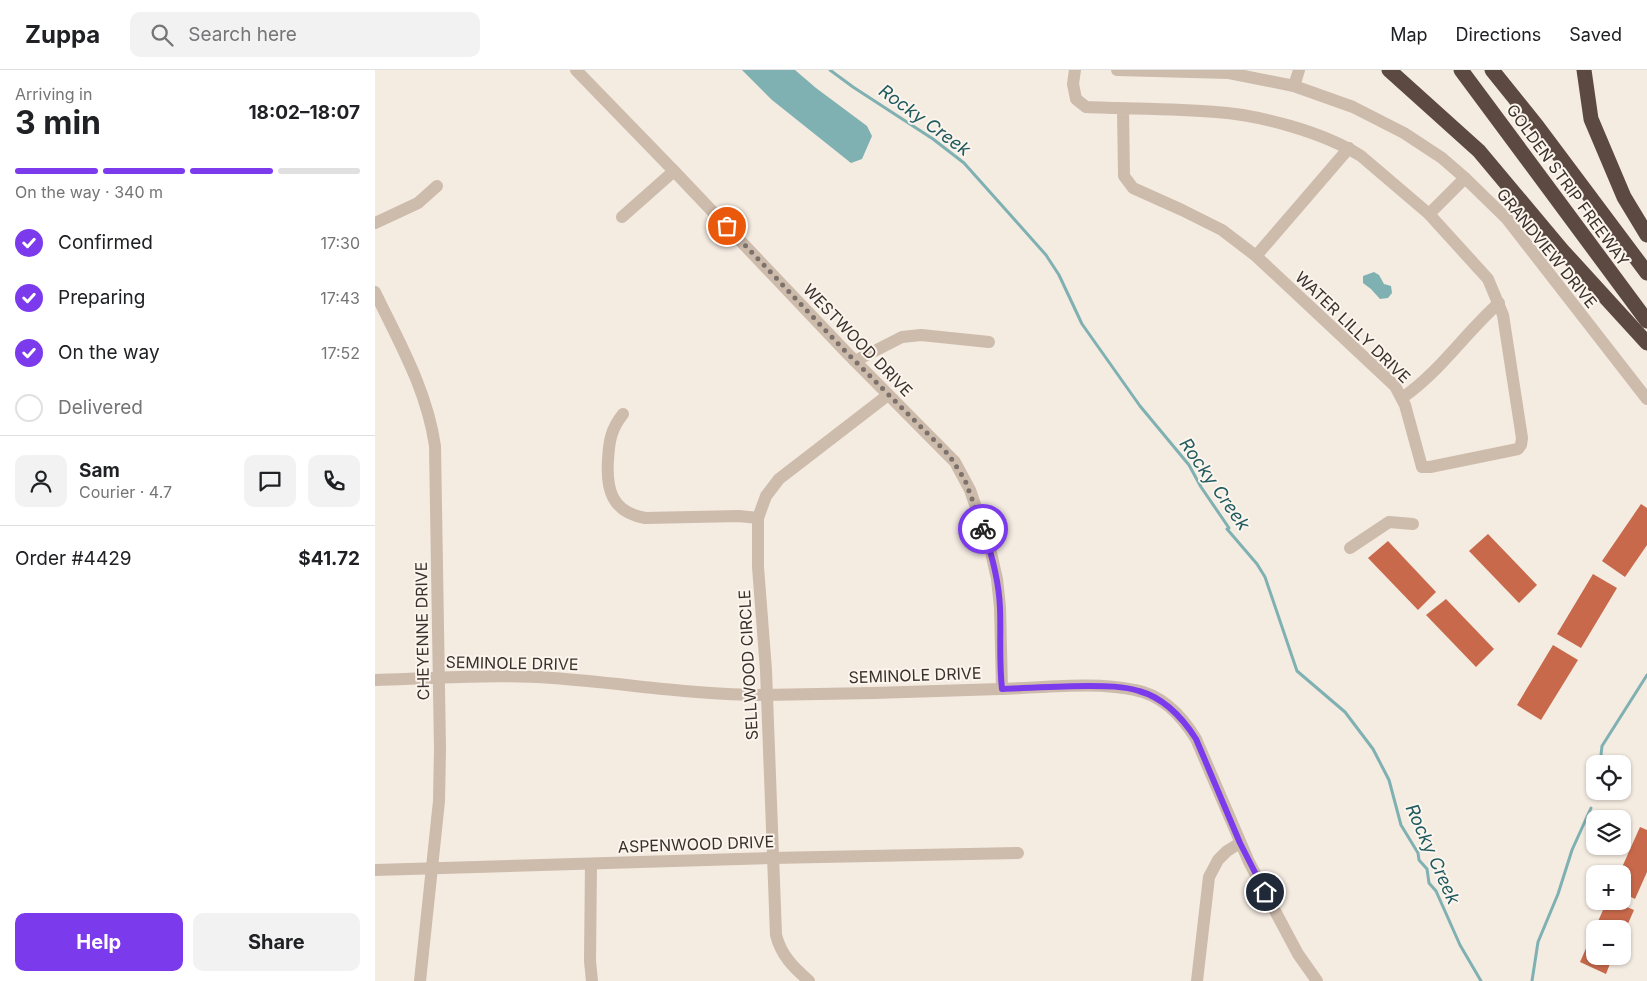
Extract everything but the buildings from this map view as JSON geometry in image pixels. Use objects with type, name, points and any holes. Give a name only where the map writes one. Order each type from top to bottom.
[{"type":"highway","points":[[1389,70],[1479,151],[1562,250],[1647,343]]},
{"type":"highway","name":"GOLDEN STRIP FREEWAY","points":[[1461,70],[1647,321]]},
{"type":"highway","name":"GOLDEN STRIP FREEWAY","points":[[1492,70],[1537,126],[1647,273]]},
{"type":"highway","points":[[1584,70],[1591,119],[1624,197],[1647,234]]},
{"type":"street","name":"WESTWOOD DRIVE","points":[[576,70],[855,361],[949,455],[961,472],[970,490],[990,548],[997,579],[1000,607],[1002,689]]},
{"type":"street","name":"WATER LILLY DRIVE","points":[[1075,70],[1073,84],[1076,99],[1086,107],[1217,112],[1275,122],[1322,137],[1349,148],[1361,156],[1429,214],[1488,280],[1499,303],[1503,315],[1522,438],[1518,449],[1422,467],[1402,398],[1395,386],[1256,256],[1222,230],[1133,188],[1124,176],[1123,109]]},
{"type":"street","name":"GRANDVIEW DRIVE","points":[[1117,70],[1229,73],[1294,86],[1353,107],[1403,133],[1442,158],[1507,219],[1647,399]]},
{"type":"street","points":[[1294,86],[1299,70]]},
{"type":"street","points":[[1256,256],[1349,148]]},
{"type":"street","points":[[622,217],[674,171]]},
{"type":"street","points":[[1429,214],[1465,178]]},
{"type":"street","points":[[375,223],[418,203],[437,186]]},
{"type":"street","name":"CHEYENNE DRIVE","points":[[375,292],[427,405],[432,427],[436,481],[439,801],[420,981]]},
{"type":"street","points":[[1402,398],[1419,386],[1481,319],[1499,303]]},
{"type":"street","points":[[855,361],[902,337],[921,335],[989,342]]},
{"type":"street","name":"SELLWOOD CIRCLE","points":[[809,981],[793,968],[784,956],[777,942],[776,934],[767,695],[758,567],[757,518],[766,496],[779,479],[888,394]]},
{"type":"street","points":[[623,414],[615,424],[611,435],[607,470],[609,492],[623,510],[632,515],[645,518],[739,516],[757,518]]},
{"type":"street","points":[[1350,548],[1389,522],[1413,524]]},
{"type":"street","name":"SEMINOLE DRIVE","points":[[375,680],[540,677],[713,694],[767,695],[1113,686],[1139,691],[1163,702],[1182,718],[1196,739],[1240,843],[1298,954],[1317,981]]},
{"type":"street","points":[[1197,981],[1209,877],[1218,860],[1240,843]]},
{"type":"street","name":"ASPENWOOD DRIVE","points":[[375,870],[1018,853]]},
{"type":"street","points":[[591,864],[590,951],[592,981]]},
{"type":"water","points":[[742,70],[795,70],[867,126],[872,136],[862,159],[851,163],[772,100]]},
{"type":"water","points":[[1374,272],[1379,275],[1384,284],[1391,286],[1392,293],[1388,298],[1380,299],[1363,283],[1363,276]]},
{"type":"waterway","name":"Rocky Creek","points":[[830,70],[933,139],[964,163],[1046,255],[1059,275],[1082,324],[1140,406],[1189,465],[1201,487],[1229,528],[1227,529],[1257,564],[1265,577],[1297,671],[1345,712],[1373,749],[1389,780],[1401,825],[1418,853],[1419,860],[1427,869],[1429,883],[1436,891],[1460,945],[1481,981]]},
{"type":"waterway","points":[[1601,755],[1602,746],[1647,675]]},
{"type":"waterway","points":[[1532,981],[1538,942],[1558,894],[1572,850],[1591,808]]},
{"type":"way so far","points":[[727,226],[846,352],[955,462],[970,490],[983,529]]},
{"type":"route","points":[[983,529],[990,548],[997,579],[1000,607],[1000,672],[1002,689],[1113,686],[1133,689],[1163,702],[1182,718],[1196,739],[1240,843],[1265,892]]}]
